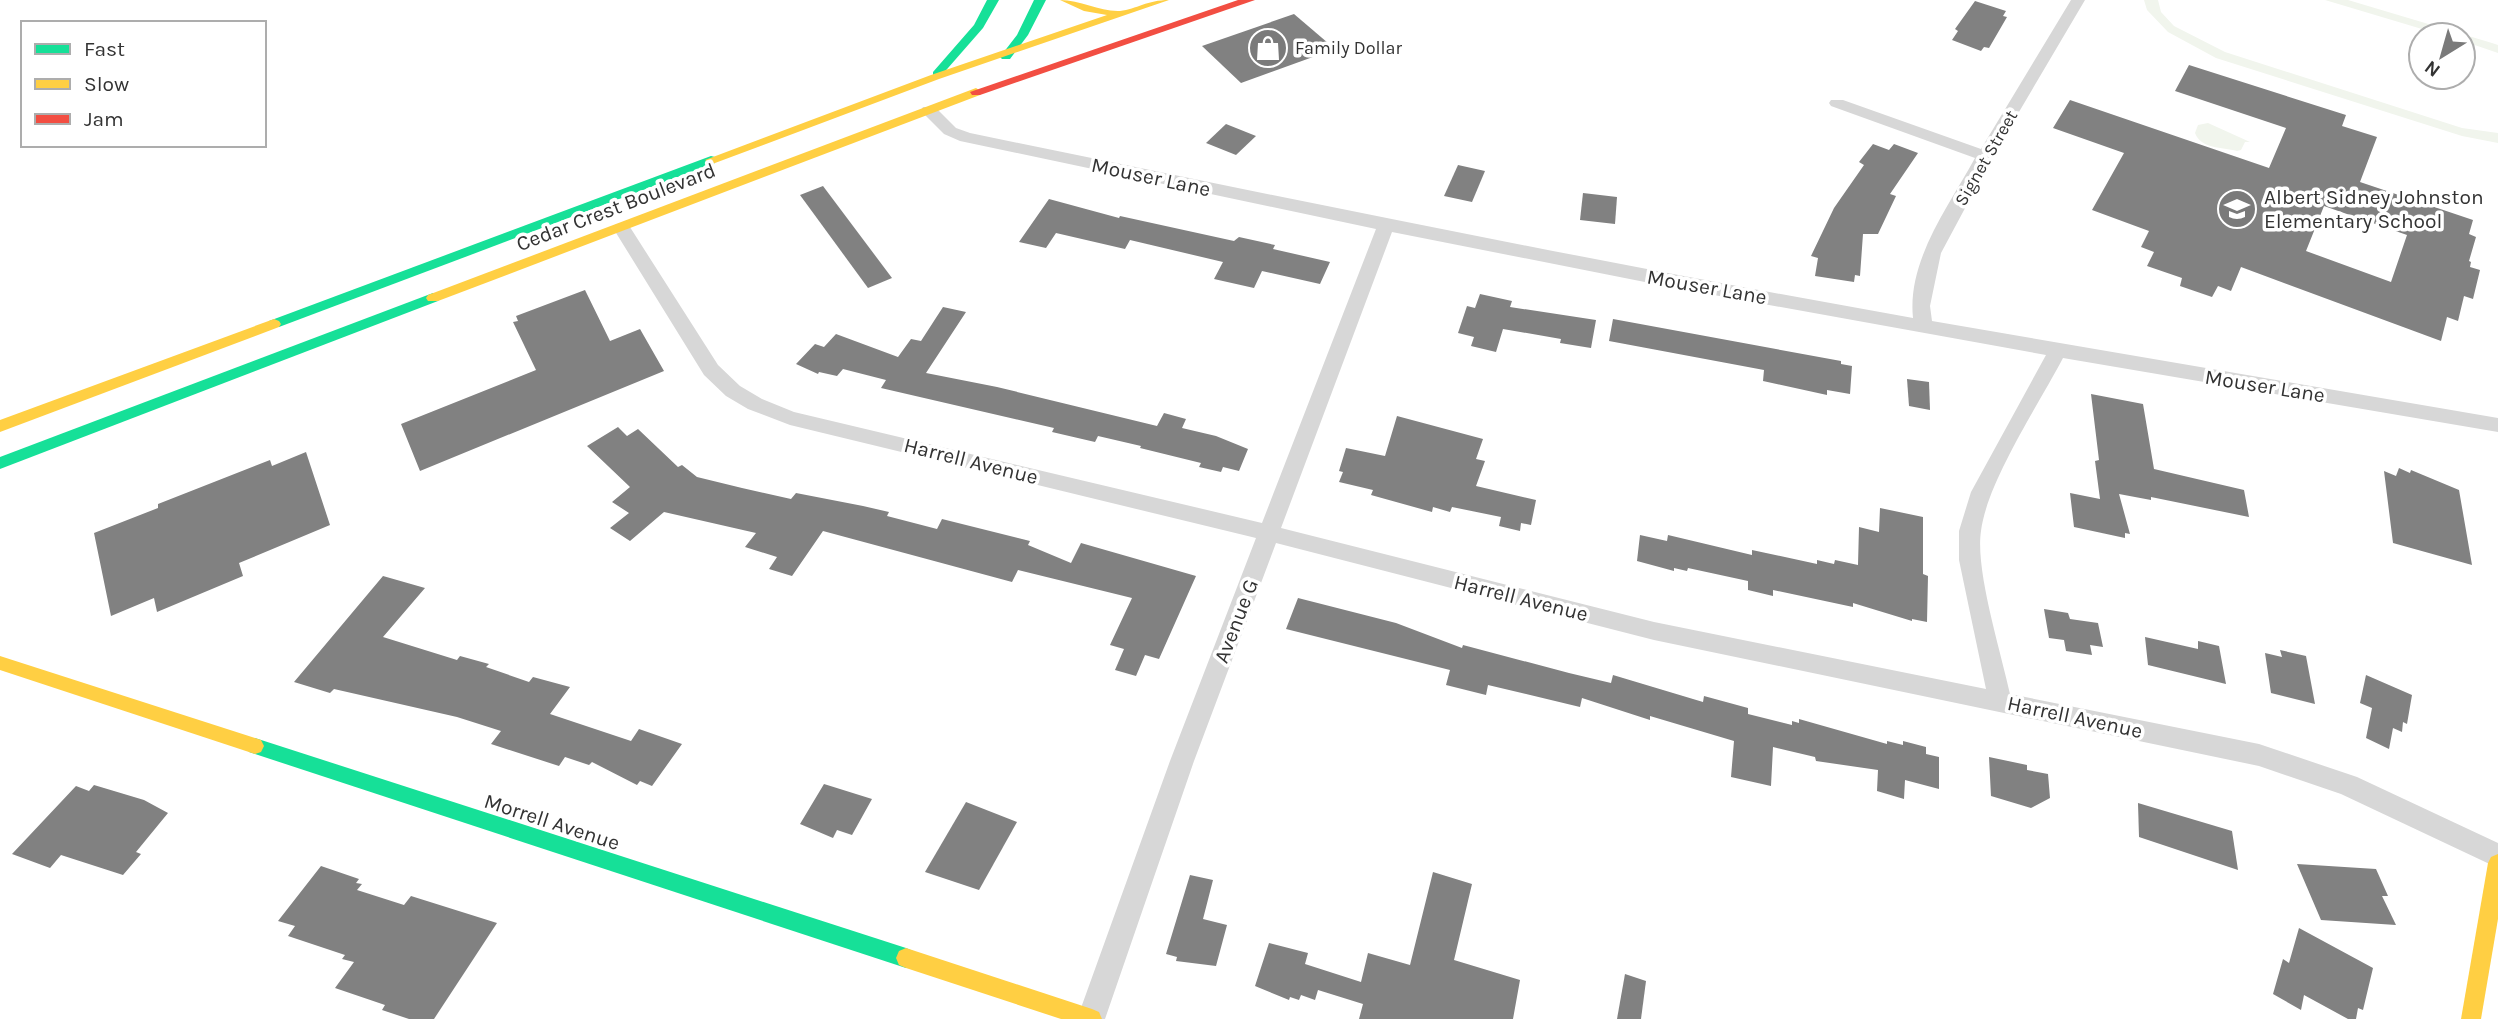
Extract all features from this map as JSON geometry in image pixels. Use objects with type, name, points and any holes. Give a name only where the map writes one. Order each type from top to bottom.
[{"type":"main road","points":[[929,110],[922,101],[924,90],[979,26],[993,0]]},
{"type":"main road","points":[[960,97],[997,67],[1010,52],[1040,0]]},
{"type":"main road","points":[[1066,0],[1088,9],[1121,14]]},
{"type":"main road","name":"Cedar Crest Boulevard","points":[[0,426],[935,77],[1163,0]]},
{"type":"main road","points":[[1196,0],[1210,13]]},
{"type":"main road","name":"Cedar Crest Boulevard","points":[[0,463],[960,97],[1249,0]]},
{"type":"main road","points":[[605,200],[622,228]]},
{"type":"main road","name":"Morrell Avenue","points":[[0,663],[1091,1019]]},
{"type":"main road","points":[[2471,1019],[2498,863]]},
{"type":"street","name":"Signet Street","points":[[1923,326],[1921,306],[1932,253],[1985,156],[2078,0]]},
{"type":"street","points":[[1837,103],[1985,156]]},
{"type":"street","name":"Mouser Lane","points":[[929,110],[950,131],[966,137],[1386,225],[1923,326],[2498,425]]},
{"type":"street","name":"Avenue G","points":[[1091,1019],[1182,761],[1386,225]]},
{"type":"street","name":"Harrell Avenue","points":[[622,228],[711,370],[733,391],[755,404],[790,418],[1654,631],[2259,755],[2348,785],[2498,856]]},
{"type":"street","points":[[2000,701],[1970,560],[1970,531],[1981,492],[2059,350]]},
{"type":"shaded area","points":[[2144,0],[2158,0],[2161,12],[2174,26],[2225,52],[2462,128],[2498,133],[2498,143],[2462,136],[2216,58],[2168,32],[2147,10]]},
{"type":"shaded area","points":[[2325,0],[2348,0],[2418,21],[2407,21],[2407,25]]},
{"type":"shaded area","points":[[2477,39],[2498,45],[2498,53],[2477,46]]},
{"type":"shaded area","points":[[2208,123],[2250,142],[2245,142],[2241,150],[2237,151],[2207,145],[2195,133],[2198,125]]},
{"type":"building","points":[[1975,1],[2006,11],[2003,16],[2007,17],[1989,48],[1984,47],[1981,51],[1952,40],[1958,31],[1955,29]]},
{"type":"building","name":"Family Dollar","points":[[1294,14],[1335,49],[1241,83],[1202,46]]},
{"type":"building","points":[[2189,65],[2346,115],[2342,126],[2377,137],[2360,182],[2473,220],[2469,234],[2476,237],[2469,261],[2470,267],[2480,270],[2473,299],[2464,296],[2458,321],[2447,317],[2441,341],[2241,267],[2231,291],[2218,286],[2212,297],[2180,286],[2182,278],[2147,266],[2154,252],[2141,247],[2149,231],[2092,210],[2124,153],[2053,128],[2070,100],[2269,168],[2286,128],[2175,91]],"holes":[[[2324,206],[2407,235],[2391,282],[2306,251]]]},
{"type":"building","points":[[1226,124],[1256,136],[1236,155],[1206,143]]},
{"type":"building","points":[[1873,144],[1889,150],[1894,144],[1918,153],[1890,194],[1896,196],[1878,234],[1863,234],[1860,276],[1855,275],[1854,282],[1815,276],[1818,258],[1811,256],[1834,208],[1864,165],[1859,162]]},
{"type":"building","points":[[1458,165],[1485,171],[1472,202],[1444,196]]},
{"type":"building","points":[[823,186],[892,278],[868,288],[800,195]]},
{"type":"building","points":[[1583,193],[1617,197],[1615,224],[1580,220]]},
{"type":"building","points":[[1049,199],[1119,218],[1120,216],[1234,241],[1239,237],[1275,245],[1273,249],[1330,262],[1320,284],[1262,271],[1254,288],[1214,279],[1223,262],[1130,240],[1125,249],[1056,233],[1046,248],[1019,242]]},
{"type":"building","points":[[585,290],[610,341],[640,329],[664,371],[420,471],[401,424],[536,370],[513,322],[518,321],[516,316]]},
{"type":"building","points":[[1480,294],[1512,301],[1510,307],[1596,320],[1591,348],[1560,343],[1561,339],[1503,329],[1496,352],[1471,346],[1474,337],[1458,333],[1467,306],[1475,308]]},
{"type":"building","points":[[943,307],[966,312],[926,373],[997,387],[1157,426],[1164,413],[1186,419],[1182,428],[1216,436],[1248,449],[1239,471],[1223,467],[1221,472],[1199,467],[1201,463],[1140,448],[1141,446],[1098,436],[1095,442],[1052,432],[1054,428],[881,388],[886,380],[843,369],[837,376],[818,374],[796,364],[815,344],[824,347],[836,334],[898,357],[911,339],[921,341]]},
{"type":"building","points":[[1613,319],[1841,361],[1841,364],[1852,366],[1850,394],[1827,390],[1827,395],[1763,381],[1764,370],[1609,341]]},
{"type":"building","points":[[1907,379],[1929,382],[1930,410],[1909,406]]},
{"type":"building","points":[[2091,394],[2143,404],[2154,469],[2244,490],[2249,517],[2151,497],[2151,500],[2119,494],[2130,534],[2125,533],[2125,538],[2074,527],[2070,493],[2100,499],[2095,461],[2099,460]]},
{"type":"building","points":[[1397,416],[1483,439],[1476,459],[1485,461],[1476,486],[1536,500],[1531,525],[1521,523],[1520,531],[1499,526],[1501,517],[1452,507],[1450,512],[1433,507],[1432,512],[1371,495],[1373,490],[1339,482],[1343,472],[1339,471],[1346,448],[1385,456]]},
{"type":"building","points":[[618,427],[627,436],[638,429],[678,467],[682,465],[697,477],[791,499],[796,493],[863,506],[889,512],[887,516],[937,529],[942,519],[1030,541],[1028,545],[1071,563],[1081,543],[1196,576],[1159,659],[1145,655],[1136,676],[1115,670],[1124,649],[1110,645],[1132,598],[1018,570],[1012,582],[823,531],[792,576],[769,569],[777,557],[745,547],[756,533],[664,512],[630,541],[610,528],[629,513],[612,502],[630,487],[587,446]]},
{"type":"building","points":[[306,452],[330,525],[239,563],[243,576],[157,612],[154,598],[111,616],[94,533],[158,508],[158,504],[270,460],[272,466]]},
{"type":"building","points":[[2399,468],[2410,473],[2411,470],[2459,490],[2472,565],[2393,543],[2384,471],[2396,476]]},
{"type":"building","points":[[1880,508],[1923,517],[1923,574],[1928,576],[1927,622],[1912,621],[1853,603],[1853,607],[1773,590],[1773,596],[1748,590],[1748,581],[1688,568],[1687,571],[1674,568],[1674,571],[1637,561],[1640,535],[1667,541],[1668,535],[1752,555],[1752,550],[1817,564],[1817,560],[1834,564],[1835,560],[1858,565],[1859,527],[1879,532]]},
{"type":"building","points":[[383,576],[425,588],[383,637],[457,660],[460,656],[489,664],[486,667],[529,682],[533,677],[570,687],[550,714],[631,741],[639,729],[682,744],[652,786],[640,781],[637,785],[592,762],[589,765],[565,757],[559,766],[491,744],[501,731],[457,717],[334,689],[330,693],[294,682]]},
{"type":"building","points":[[1298,598],[1396,623],[1462,648],[1463,645],[1611,683],[1613,675],[1703,702],[1704,696],[1748,708],[1748,714],[1792,725],[1792,721],[1799,723],[1799,719],[1887,744],[1887,741],[1903,745],[1903,741],[1926,747],[1926,754],[1939,757],[1939,789],[1905,780],[1904,799],[1877,791],[1878,770],[1816,761],[1815,757],[1773,747],[1771,786],[1731,777],[1734,741],[1650,716],[1650,720],[1582,698],[1580,707],[1488,685],[1486,695],[1446,685],[1450,670],[1286,629]]},
{"type":"building","points":[[2044,609],[2068,613],[2070,619],[2098,623],[2103,647],[2090,645],[2092,655],[2066,651],[2064,640],[2049,638]]},
{"type":"building","points":[[2145,637],[2198,649],[2198,641],[2219,646],[2226,684],[2148,665]]},
{"type":"building","points":[[2280,650],[2306,656],[2315,704],[2271,693],[2265,653],[2282,657]]},
{"type":"building","points":[[2366,675],[2412,695],[2407,724],[2403,722],[2402,732],[2393,728],[2389,749],[2366,738],[2372,708],[2360,703]]},
{"type":"building","points":[[1989,757],[2027,765],[2027,770],[2048,774],[2050,798],[2031,808],[1991,796]]},
{"type":"building","points":[[824,784],[872,799],[852,835],[837,830],[833,838],[800,824]]},
{"type":"building","points":[[94,785],[144,800],[168,813],[136,852],[141,854],[123,875],[61,855],[50,868],[12,854],[76,786],[89,791]]},
{"type":"building","points":[[966,802],[1017,822],[979,890],[925,872]]},
{"type":"building","points":[[2138,803],[2232,831],[2238,870],[2139,837]]},
{"type":"building","points":[[2297,864],[2376,869],[2388,896],[2382,896],[2396,925],[2321,920]]},
{"type":"building","points":[[321,866],[359,879],[356,883],[362,884],[357,890],[404,905],[411,896],[497,923],[434,1019],[409,1019],[382,1010],[385,1005],[335,988],[354,962],[342,959],[345,955],[288,936],[295,926],[278,921]]},
{"type":"building","points":[[1433,872],[1472,884],[1454,960],[1520,980],[1513,1019],[1359,1019],[1363,1004],[1318,990],[1315,1000],[1301,995],[1299,1000],[1290,997],[1289,1000],[1255,986],[1269,943],[1308,953],[1305,964],[1361,982],[1368,953],[1410,965]]},
{"type":"building","points":[[1190,875],[1213,880],[1203,919],[1227,925],[1216,966],[1176,961],[1177,957],[1166,954]]},
{"type":"building","points":[[2299,928],[2373,968],[2363,1010],[2358,1008],[2356,1019],[2348,1019],[2304,995],[2301,1010],[2273,994],[2283,959],[2289,963]]},
{"type":"building","points":[[1625,974],[1646,981],[1641,1019],[1617,1019]]},
{"type":"traffic: fast","points":[[937,74],[979,26],[993,0]]},
{"type":"traffic: fast","points":[[1006,57],[1022,35],[1040,0]]},
{"type":"traffic: fast","points":[[274,324],[711,160]]},
{"type":"traffic: fast","points":[[0,463],[433,298]]},
{"type":"traffic: fast","points":[[255,746],[906,958]]},
{"type":"traffic: slow","points":[[1066,0],[1088,9],[1120,14]]},
{"type":"traffic: slow","points":[[711,160],[935,77],[1163,0]]},
{"type":"traffic: slow","points":[[433,298],[976,92]]},
{"type":"traffic: slow","points":[[0,426],[274,324]]},
{"type":"traffic: slow","points":[[0,663],[255,746]]},
{"type":"traffic: slow","points":[[2471,1019],[2498,863]]},
{"type":"traffic: slow","points":[[906,958],[1092,1019]]},
{"type":"traffic: jam","points":[[976,92],[1249,0]]},
{"type":"place","name":"Family Dollar","points":[[1268,48]]},
{"type":"place","name":"Albert Sidney Johnston Elementary School","points":[[2237,209]]}]
